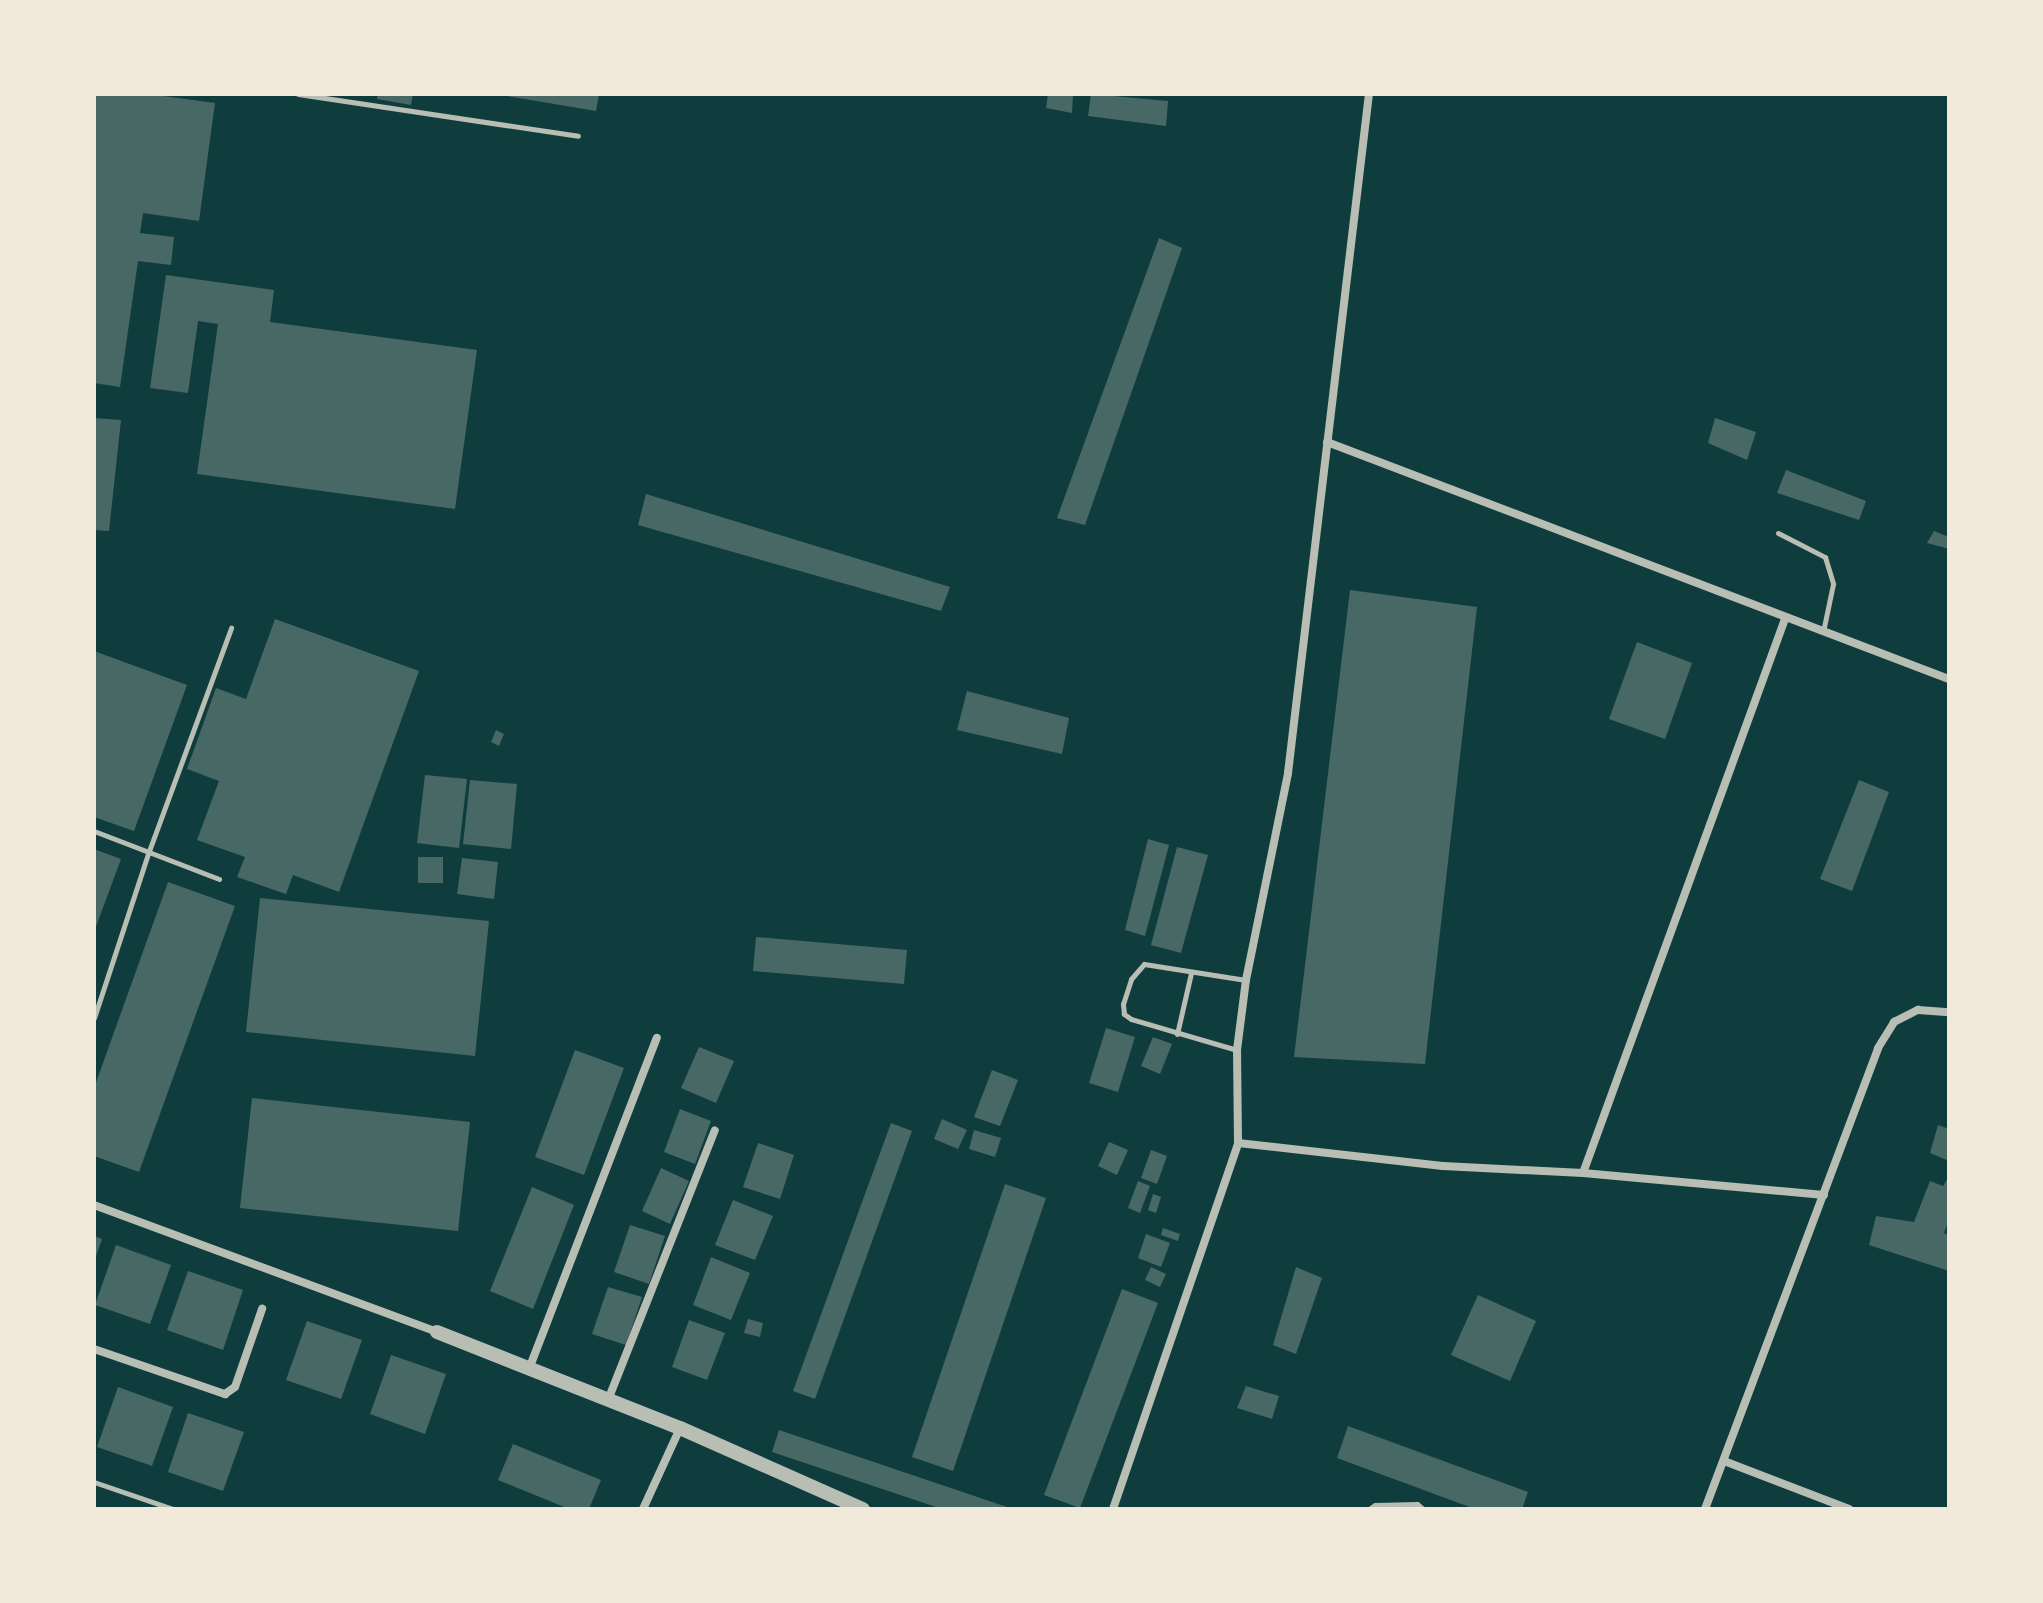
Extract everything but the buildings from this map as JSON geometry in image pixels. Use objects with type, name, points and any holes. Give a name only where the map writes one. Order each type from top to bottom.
[{"type":"street","points":[[1113,1509],[1238,1143],[1237,1050],[1246,980],[1288,773],[1369,94]]},
{"type":"street","points":[[1327,442],[1949,679]]},
{"type":"street","points":[[1583,1173],[1785,619]]},
{"type":"street","points":[[1705,1509],[1878,1048],[1894,1022],[1918,1010],[1949,1012]]},
{"type":"street","points":[[529,1369],[657,1038]]},
{"type":"street","points":[[608,1400],[715,1130]]},
{"type":"street","points":[[1238,1143],[1443,1166],[1583,1173],[1824,1195]]},
{"type":"street","points":[[94,1205],[437,1332],[680,1428],[863,1509]]},
{"type":"street","points":[[94,1349],[225,1394],[235,1387],[262,1309]]},
{"type":"street","points":[[643,1509],[680,1428]]},
{"type":"street","points":[[1724,1461],[1849,1509]]},
{"type":"lane","points":[[298,94],[578,136]]},
{"type":"lane","points":[[1778,533],[1825,557],[1833,584],[1823,633]]},
{"type":"lane","points":[[94,1018],[149,851],[231,628]]},
{"type":"lane","points":[[94,831],[219,879]]},
{"type":"lane","points":[[1237,1050],[1131,1019],[1124,1014],[1123,1004],[1131,979],[1144,964],[1246,980]]},
{"type":"lane","points":[[1177,1034],[1191,973]]},
{"type":"lane","points":[[94,1482],[173,1509]]},
{"type":"lane","points":[[1369,1509],[1375,1505],[1417,1504],[1423,1509]]}]
